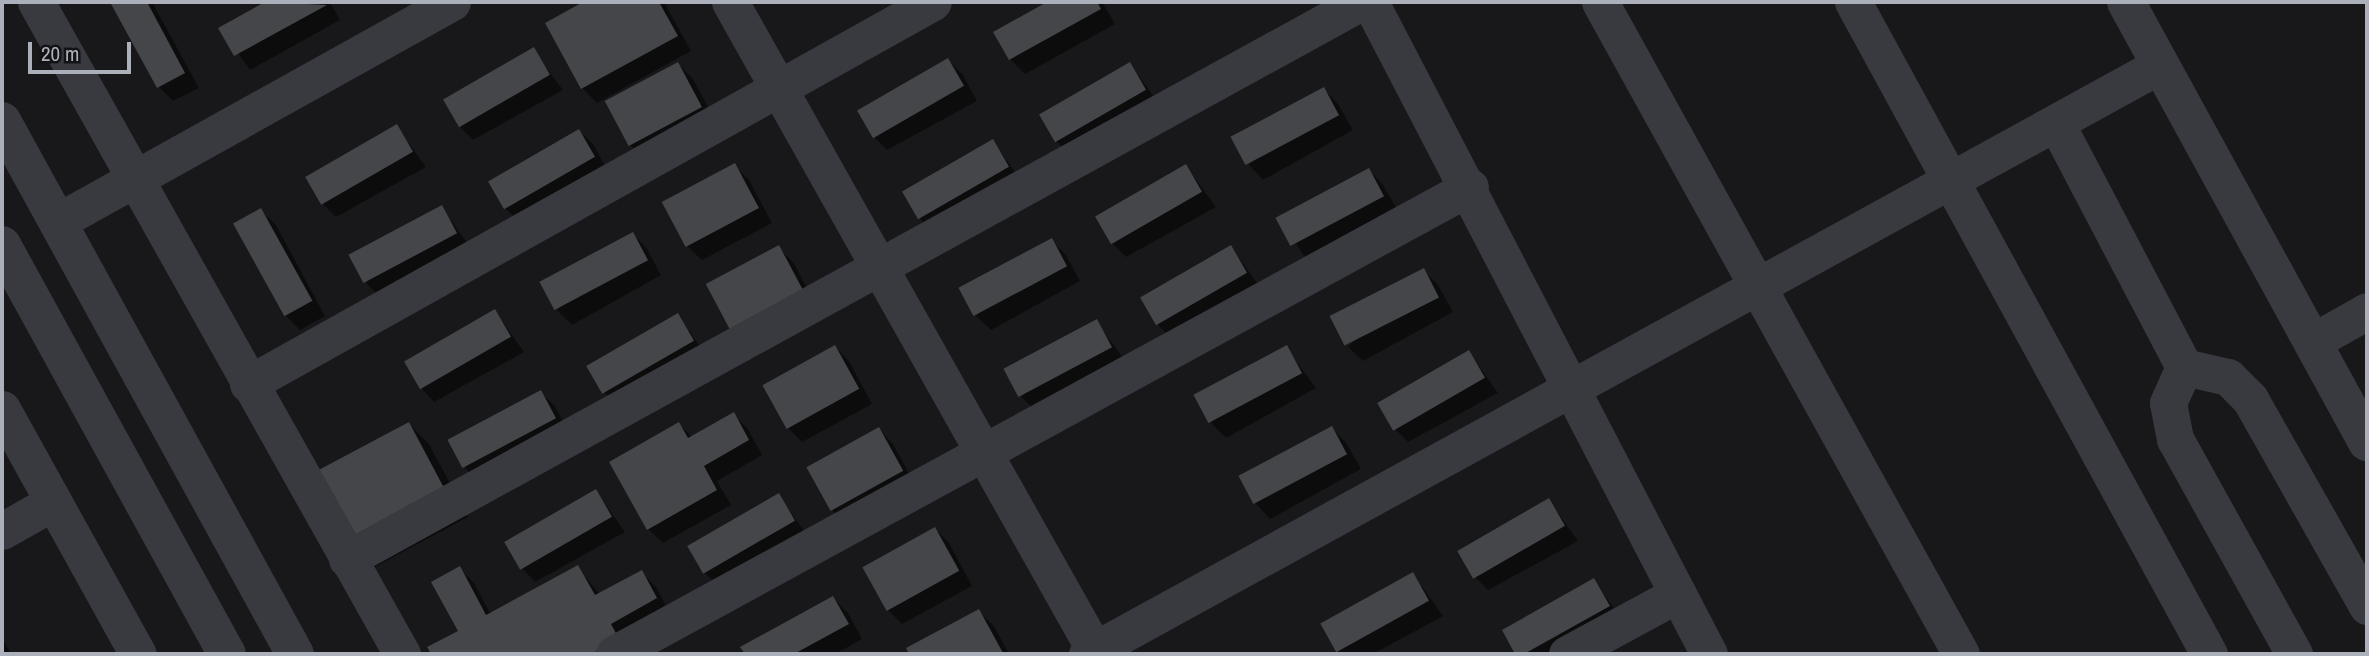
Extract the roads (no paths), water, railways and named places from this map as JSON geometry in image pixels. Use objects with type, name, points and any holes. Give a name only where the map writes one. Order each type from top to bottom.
[{"type":"street","points":[[36,2],[346,559],[402,654]]},
{"type":"street","points":[[58,222],[452,2]]},
{"type":"street","points":[[730,2],[1093,653],[2160,65]]},
{"type":"street","points":[[248,384],[933,2]]},
{"type":"street","points":[[346,559],[1361,2]]},
{"type":"street","points":[[1370,2],[1470,187],[1709,654]]},
{"type":"street","points":[[1600,2],[1961,654]]},
{"type":"street","points":[[1853,2],[2209,654]]},
{"type":"street","points":[[2126,2],[2367,442]]},
{"type":"street","points":[[2,121],[295,654]]},
{"type":"street","points":[[2056,123],[2184,367],[2228,377],[2250,399],[2367,606]]},
{"type":"street","points":[[614,654],[982,450],[1470,187]]},
{"type":"street","points":[[3,249],[227,654]]},
{"type":"street","points":[[2312,342],[2367,311]]},
{"type":"street","points":[[2184,367],[2168,402],[2175,439],[2294,654]]},
{"type":"street","points":[[2,409],[138,654]]},
{"type":"street","points":[[2,531],[53,502]]},
{"type":"street","points":[[1567,654],[1678,594]]}]
